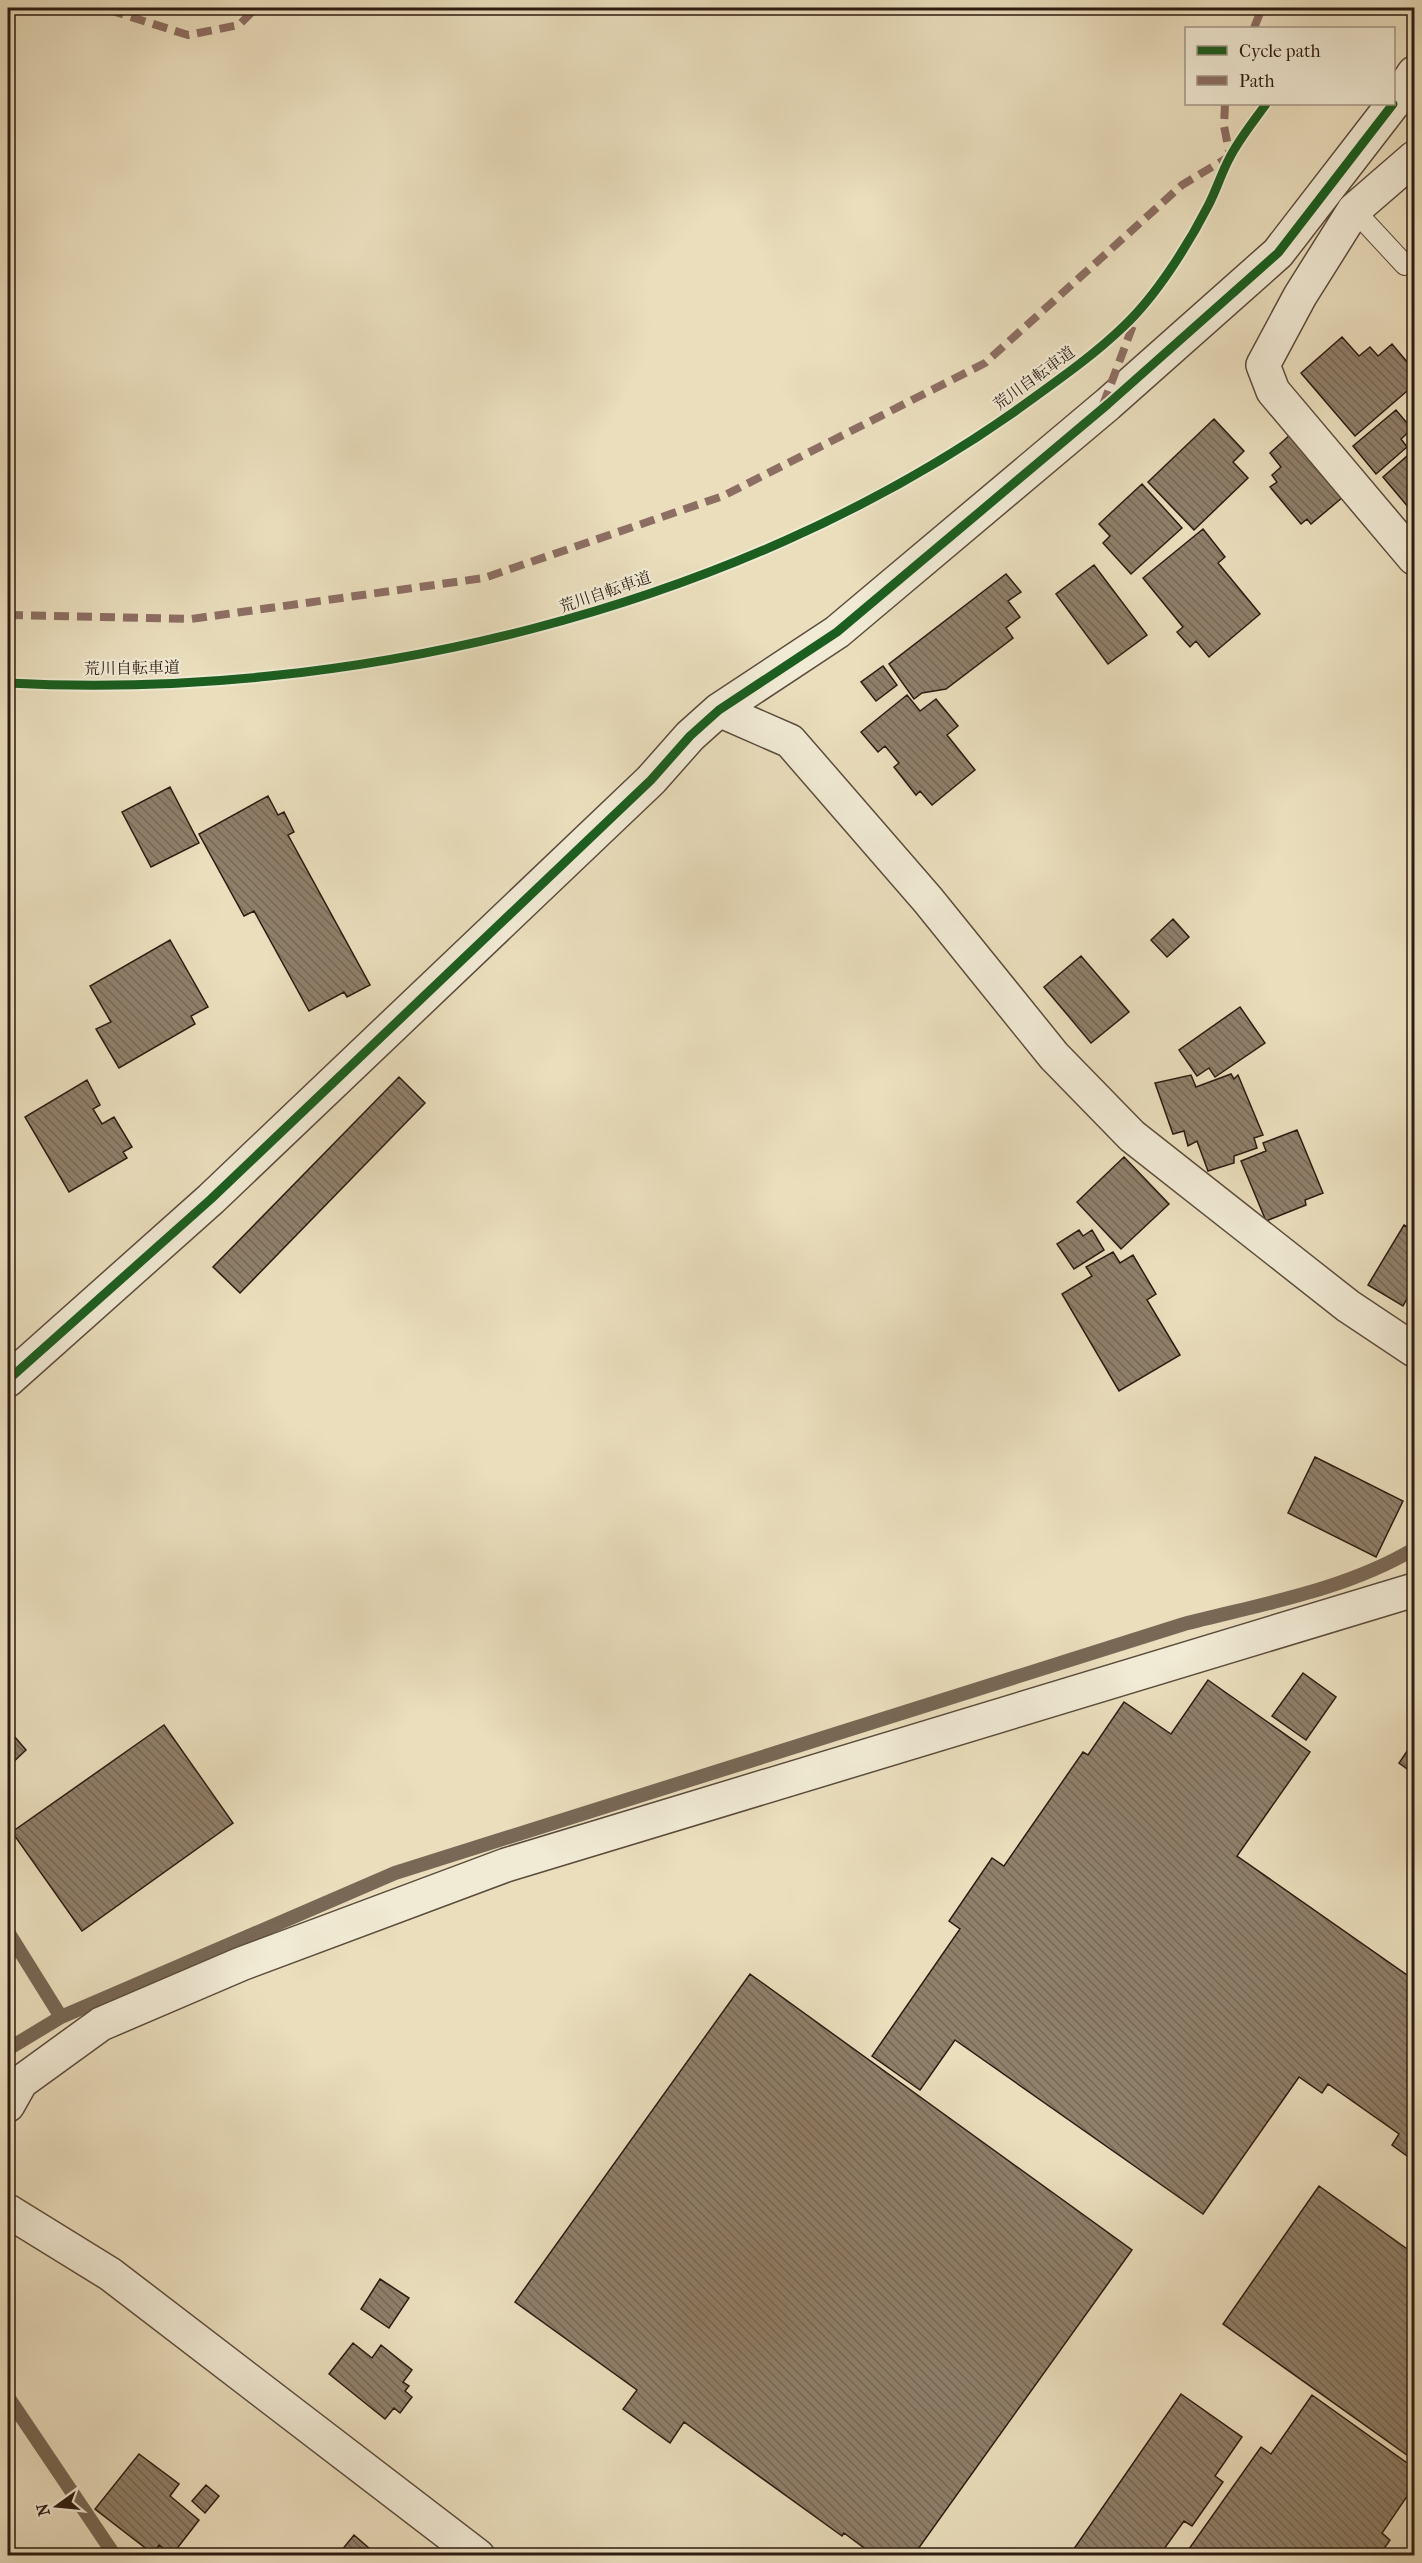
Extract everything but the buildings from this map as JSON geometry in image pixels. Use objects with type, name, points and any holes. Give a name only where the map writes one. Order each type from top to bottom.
[{"type":"street","points":[[1395,100],[1414,73]]},
{"type":"street","points":[[8,1380],[211,1199],[642,788],[690,736],[719,710],[837,632],[1108,404],[1278,253],[1391,105]]},
{"type":"street","points":[[1414,158],[1354,210],[1300,296],[1263,365],[1273,391],[1414,558]]},
{"type":"street","points":[[1330,185],[1354,210]]},
{"type":"street","points":[[719,710],[790,741],[928,900],[1054,1056],[1132,1136],[1348,1305],[1414,1350]]},
{"type":"street","points":[[8,2104],[21,2082],[101,2024],[241,1964],[506,1865],[1414,1590]]},
{"type":"street","points":[[8,2211],[110,2274],[478,2556]]},
{"type":"lane","points":[[1354,210],[1405,265]]},
{"type":"waterway","points":[[8,2049],[61,2017],[395,1873],[1184,1624],[1331,1585],[1388,1563],[1414,1549]]},
{"type":"waterway","points":[[8,1932],[61,2017]]},
{"type":"waterway","points":[[8,2397],[115,2556]]},
{"type":"marked path","points":[[109,10],[188,35],[239,25],[256,8]]},
{"type":"marked path","points":[[1254,27],[1262,8]]},
{"type":"marked path","points":[[1225,105],[1224,126],[1230,156]]},
{"type":"marked path","points":[[8,615],[191,619],[484,578],[723,496],[985,363],[1182,185],[1227,158]]},
{"type":"marked path","points":[[1103,405],[1135,320]]},
{"type":"cycle path","name":"荒川自転車道","points":[[8,683],[138,685],[269,676],[402,657],[533,628],[662,590],[786,540],[904,481],[1014,412],[1111,338],[1148,300],[1170,269],[1208,206],[1233,152],[1265,105]]},
{"type":"cycle path","points":[[8,1380],[211,1199],[651,780],[690,736],[719,710],[837,632],[1108,404],[1278,253],[1392,105]]}]
